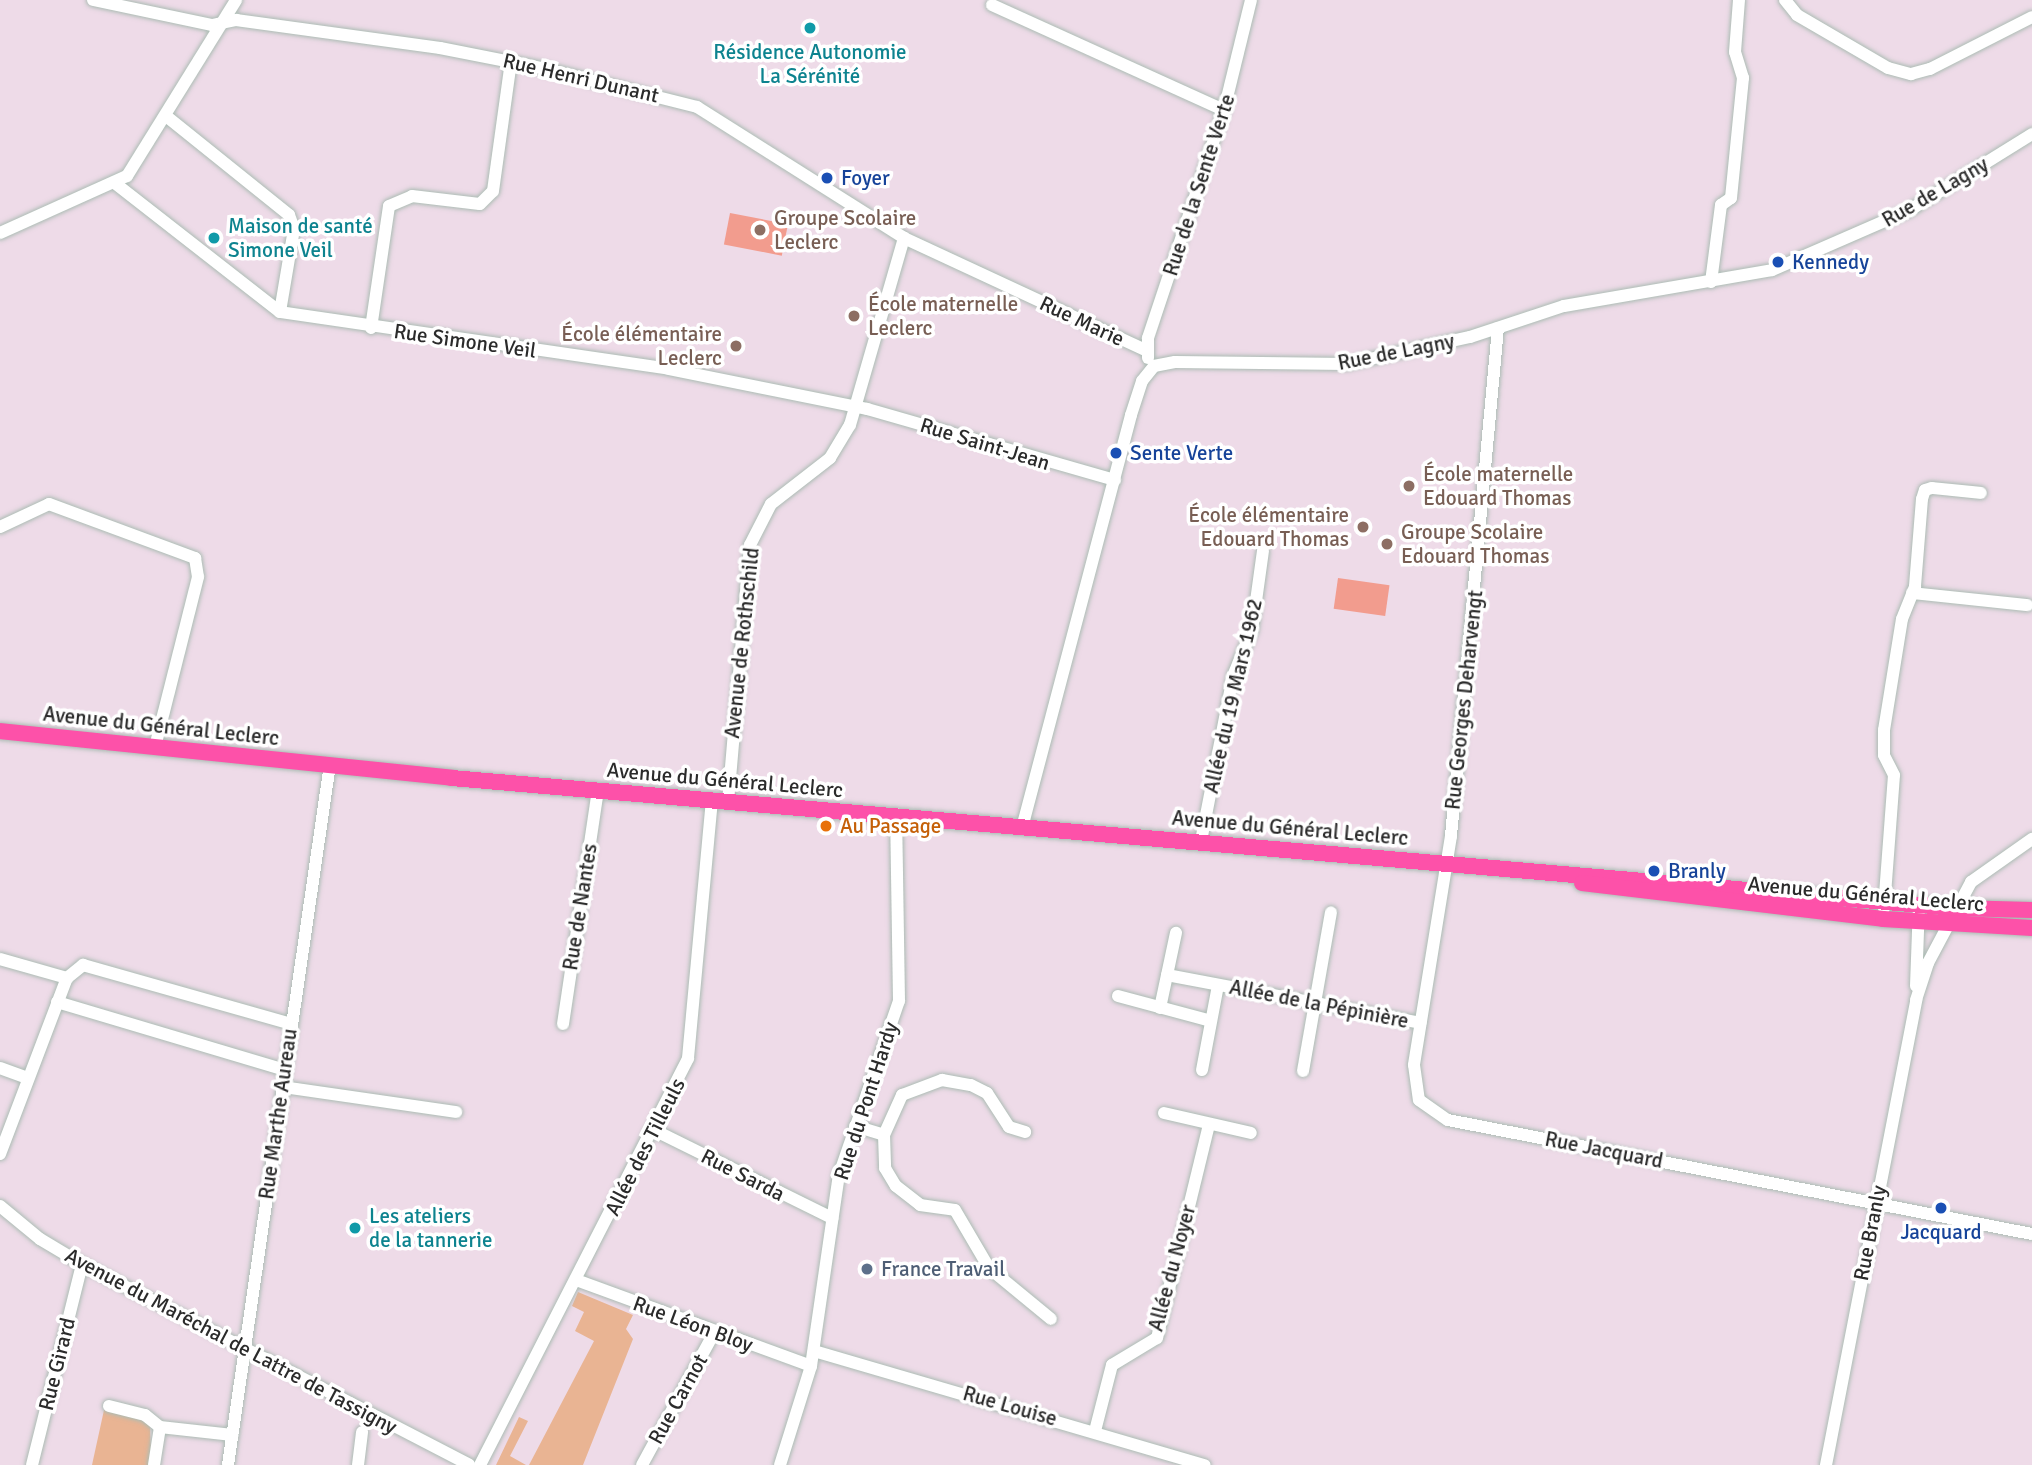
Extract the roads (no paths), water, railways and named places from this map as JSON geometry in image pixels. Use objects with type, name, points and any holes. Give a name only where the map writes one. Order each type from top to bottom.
[{"type":"main road","name":"Avenue du Général Leclerc","points":[[0,731],[598,791],[1023,824],[1885,899],[1957,908],[2032,910]]},
{"type":"main road","name":"Avenue du Général Leclerc","points":[[1448,863],[1883,919],[1947,925],[2032,928]]},
{"type":"street","name":"Rue Henri Dunant","points":[[93,0],[212,25],[222,22],[350,33],[546,69],[697,107],[904,238]]},
{"type":"street","points":[[0,233],[116,184],[132,168],[166,116],[236,0]]},
{"type":"street","name":"Rue de la Sente Verte","points":[[1146,350],[1224,110],[1251,0]]},
{"type":"street","points":[[1711,282],[1721,205],[1731,198],[1743,78],[1735,52],[1739,0]]},
{"type":"street","points":[[1785,0],[1797,15],[1888,68],[1911,74],[1930,69],[2032,17]]},
{"type":"street","points":[[986,3],[1224,110]]},
{"type":"street","points":[[371,328],[389,206],[412,196],[480,204],[493,191],[511,62]]},
{"type":"street","points":[[166,116],[289,215],[294,229],[280,312]]},
{"type":"street","name":"Rue de Lagny","points":[[1154,366],[1175,362],[1336,366],[1498,328],[1564,306],[1772,270],[1850,239],[1910,210],[2032,134]]},
{"type":"street","name":"Rue Simone Veil","points":[[116,184],[280,312],[371,328],[669,369],[855,409]]},
{"type":"street","name":"Rue Marie","points":[[904,238],[1146,350]]},
{"type":"street","name":"Avenue de Rothschild","points":[[720,801],[750,545],[771,504],[830,458],[855,409],[904,238]]},
{"type":"street","name":"Rue Georges Deharvengt","points":[[1448,863],[1498,328]]},
{"type":"street","points":[[1023,824],[1142,381],[1154,366],[1146,350]]},
{"type":"street","name":"Rue Saint-Jean","points":[[855,409],[1115,481]]},
{"type":"street","points":[[1883,919],[1895,775],[1884,755],[1884,730],[1902,620],[1912,593],[1925,490],[1981,493]]},
{"type":"street","points":[[0,527],[49,504],[194,558],[198,577],[155,747]]},
{"type":"street","name":"Allée du 19 Mars 1962","points":[[1201,841],[1233,676],[1252,630],[1263,551]]},
{"type":"street","points":[[1912,593],[2027,605]]},
{"type":"street","name":"Rue Marthe Aureau","points":[[229,1465],[330,764]]},
{"type":"street","name":"Rue de Nantes","points":[[563,1024],[598,791]]},
{"type":"street","name":"Allée des Tilleuls","points":[[480,1465],[682,1075],[692,1039],[720,801]]},
{"type":"street","name":"Rue du Pont Hardy","points":[[780,1465],[811,1366],[839,1175],[899,1001],[896,814]]},
{"type":"street","name":"Rue Branly","points":[[1916,1000],[1947,925],[1971,882],[2032,839]]},
{"type":"street","name":"Rue Jacquard","points":[[1448,863],[1413,1085],[1425,1106],[1448,1120],[2032,1234]]},
{"type":"street","name":"Rue Branly","points":[[1826,1465],[1916,1000],[1919,904]]},
{"type":"street","points":[[1303,1071],[1331,912]]},
{"type":"street","points":[[1160,1008],[1176,933]]},
{"type":"street","points":[[0,959],[67,978]]},
{"type":"street","points":[[0,1154],[67,978],[83,965],[292,1024]]},
{"type":"street","name":"Allée de la Pépinière","points":[[1167,975],[1421,1023]]},
{"type":"street","name":"Allée de la Pépinière","points":[[1202,1070],[1218,985]]},
{"type":"street","name":"Allée de la Pépinière","points":[[1118,996],[1211,1021]]},
{"type":"street","points":[[57,1002],[285,1070]]},
{"type":"street","points":[[0,1068],[29,1078]]},
{"type":"street","points":[[1025,1132],[1009,1127],[987,1093],[971,1085],[942,1080],[902,1096],[884,1135],[885,1168],[896,1186],[920,1205],[955,1210],[989,1268],[1051,1319]]},
{"type":"street","points":[[282,1087],[456,1112]]},
{"type":"street","points":[[1164,1114],[1251,1133]]},
{"type":"street","name":"Allée du Noyer","points":[[1095,1431],[1112,1365],[1157,1338],[1209,1124]]},
{"type":"street","points":[[855,1126],[884,1135]]},
{"type":"street","name":"Rue Sarda","points":[[654,1130],[832,1219]]},
{"type":"street","name":"Avenue du Maréchal de Lattre de Tassigny","points":[[0,1206],[40,1240],[82,1264],[245,1346],[469,1465]]},
{"type":"street","name":"Rue Girard","points":[[32,1465],[82,1264]]},
{"type":"street","name":"Rue Léon Bloy","points":[[576,1280],[714,1333],[811,1366]]},
{"type":"street","name":"Rue Carnot","points":[[642,1465],[714,1333]]},
{"type":"street","name":"Rue Louise","points":[[814,1351],[1205,1465]]},
{"type":"street","points":[[109,1406],[145,1415],[160,1427],[233,1435]]},
{"type":"street","points":[[154,1465],[160,1427]]},
{"type":"street","points":[[358,1465],[362,1432]]},
{"type":"place","name":"Résidence Autonomie La Sérénité","points":[[810,28]]},
{"type":"place","name":"Foyer","points":[[827,178]]},
{"type":"place","name":"Groupe Scolaire Leclerc","points":[[760,230]]},
{"type":"place","name":"Maison de santé Simone Veil","points":[[214,238]]},
{"type":"place","name":"Kennedy","points":[[1778,262]]},
{"type":"place","name":"École maternelle Leclerc","points":[[854,316]]},
{"type":"place","name":"École élémentaire Leclerc","points":[[736,346]]},
{"type":"place","name":"Sente Verte","points":[[1116,453]]},
{"type":"place","name":"École maternelle Edouard Thomas","points":[[1409,486]]},
{"type":"place","name":"École élémentaire Edouard Thomas","points":[[1363,527]]},
{"type":"place","name":"Groupe Scolaire Edouard Thomas","points":[[1387,544]]},
{"type":"place","name":"Au Passage","points":[[826,826]]},
{"type":"place","name":"Branly","points":[[1654,871]]},
{"type":"place","name":"Jacquard","points":[[1941,1208]]},
{"type":"place","name":"Les ateliers de la tannerie","points":[[355,1228]]},
{"type":"place","name":"France Travail","points":[[867,1269]]}]
